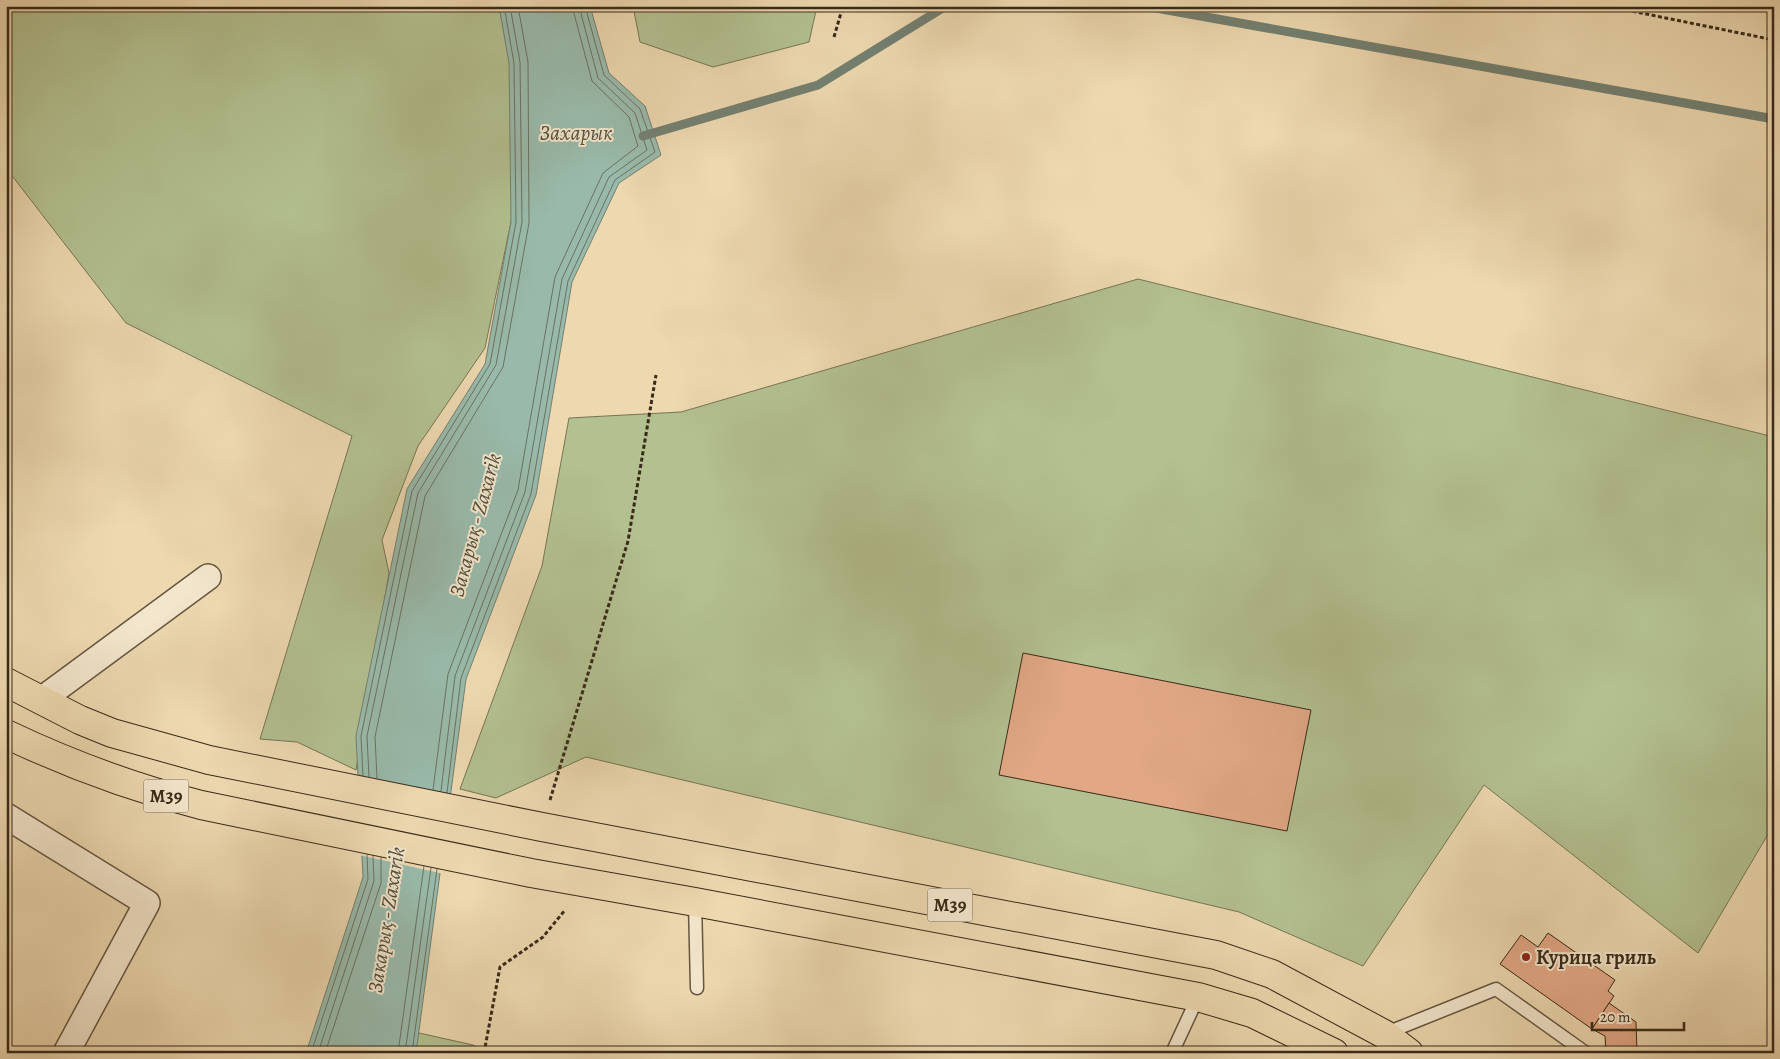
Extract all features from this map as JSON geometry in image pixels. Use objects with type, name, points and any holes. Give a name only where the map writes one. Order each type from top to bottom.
[{"type":"highway","name":"M39","points":[[6,682],[112,733],[209,760],[542,827],[1216,955],[1272,974],[1384,1034],[1409,1053]]},
{"type":"highway","points":[[102,774],[112,733]]},
{"type":"highway","name":"M39","points":[[6,734],[48,754],[153,793],[201,805],[586,884],[695,902],[1198,997],[1252,1013],[1334,1053]]},
{"type":"street","points":[[41,700],[208,577]]},
{"type":"street","points":[[6,816],[147,903],[66,1053]]},
{"type":"lane","points":[[695,902],[697,988]]},
{"type":"lane","points":[[1384,1034],[1496,989],[1586,1053]]},
{"type":"lane","points":[[1172,1053],[1198,997]]},
{"type":"path","points":[[834,37],[844,6]]},
{"type":"path","points":[[1607,6],[1774,40]]},
{"type":"path","points":[[542,827],[628,541],[656,375]]},
{"type":"path","points":[[484,1053],[500,967],[543,937],[586,884]]},
{"type":"green space","points":[[6,6],[498,6],[518,73],[513,212],[485,348],[418,446],[382,540],[389,573],[356,770],[297,742],[260,739],[352,436],[126,323],[6,168]]},
{"type":"green space","points":[[633,6],[817,6],[809,42],[713,67],[640,42]]},
{"type":"green space","points":[[1138,279],[1774,437],[1774,824],[1698,953],[1484,785],[1363,966],[1239,912],[586,757],[496,798],[460,789],[542,566],[569,418],[681,412]]},
{"type":"green space","points":[[410,1031],[473,1045],[486,1053],[406,1053]]},
{"type":"water","name":"Захарык","points":[[499,6],[590,6],[609,73],[645,106],[661,155],[619,183],[572,282],[536,495],[466,679],[416,1053],[306,1053],[363,877],[356,736],[407,489],[485,364],[511,222],[509,63]]},
{"type":"pier","points":[[356,784],[453,802],[444,874],[359,855]]},
{"type":"building","points":[[1023,653],[1311,710],[1287,831],[999,775]]},
{"type":"building","points":[[1548,933],[1615,980],[1608,991],[1614,996],[1592,1029],[1500,964],[1521,935],[1538,947]]},
{"type":"building","points":[[1609,1003],[1636,1022],[1637,1053],[1606,1053],[1605,1036],[1592,1029]]},
{"type":"waterway","points":[[643,136],[818,85],[946,6]]},
{"type":"waterway","points":[[1145,6],[1774,119]]},
{"type":"place","name":"Курица гриль","points":[[1526,957]]},
{"type":"water label","name":"Закарық - Zaxarik","points":[[475,525]]},
{"type":"water label","name":"Закарық - Zaxarik","points":[[386,920]]}]
